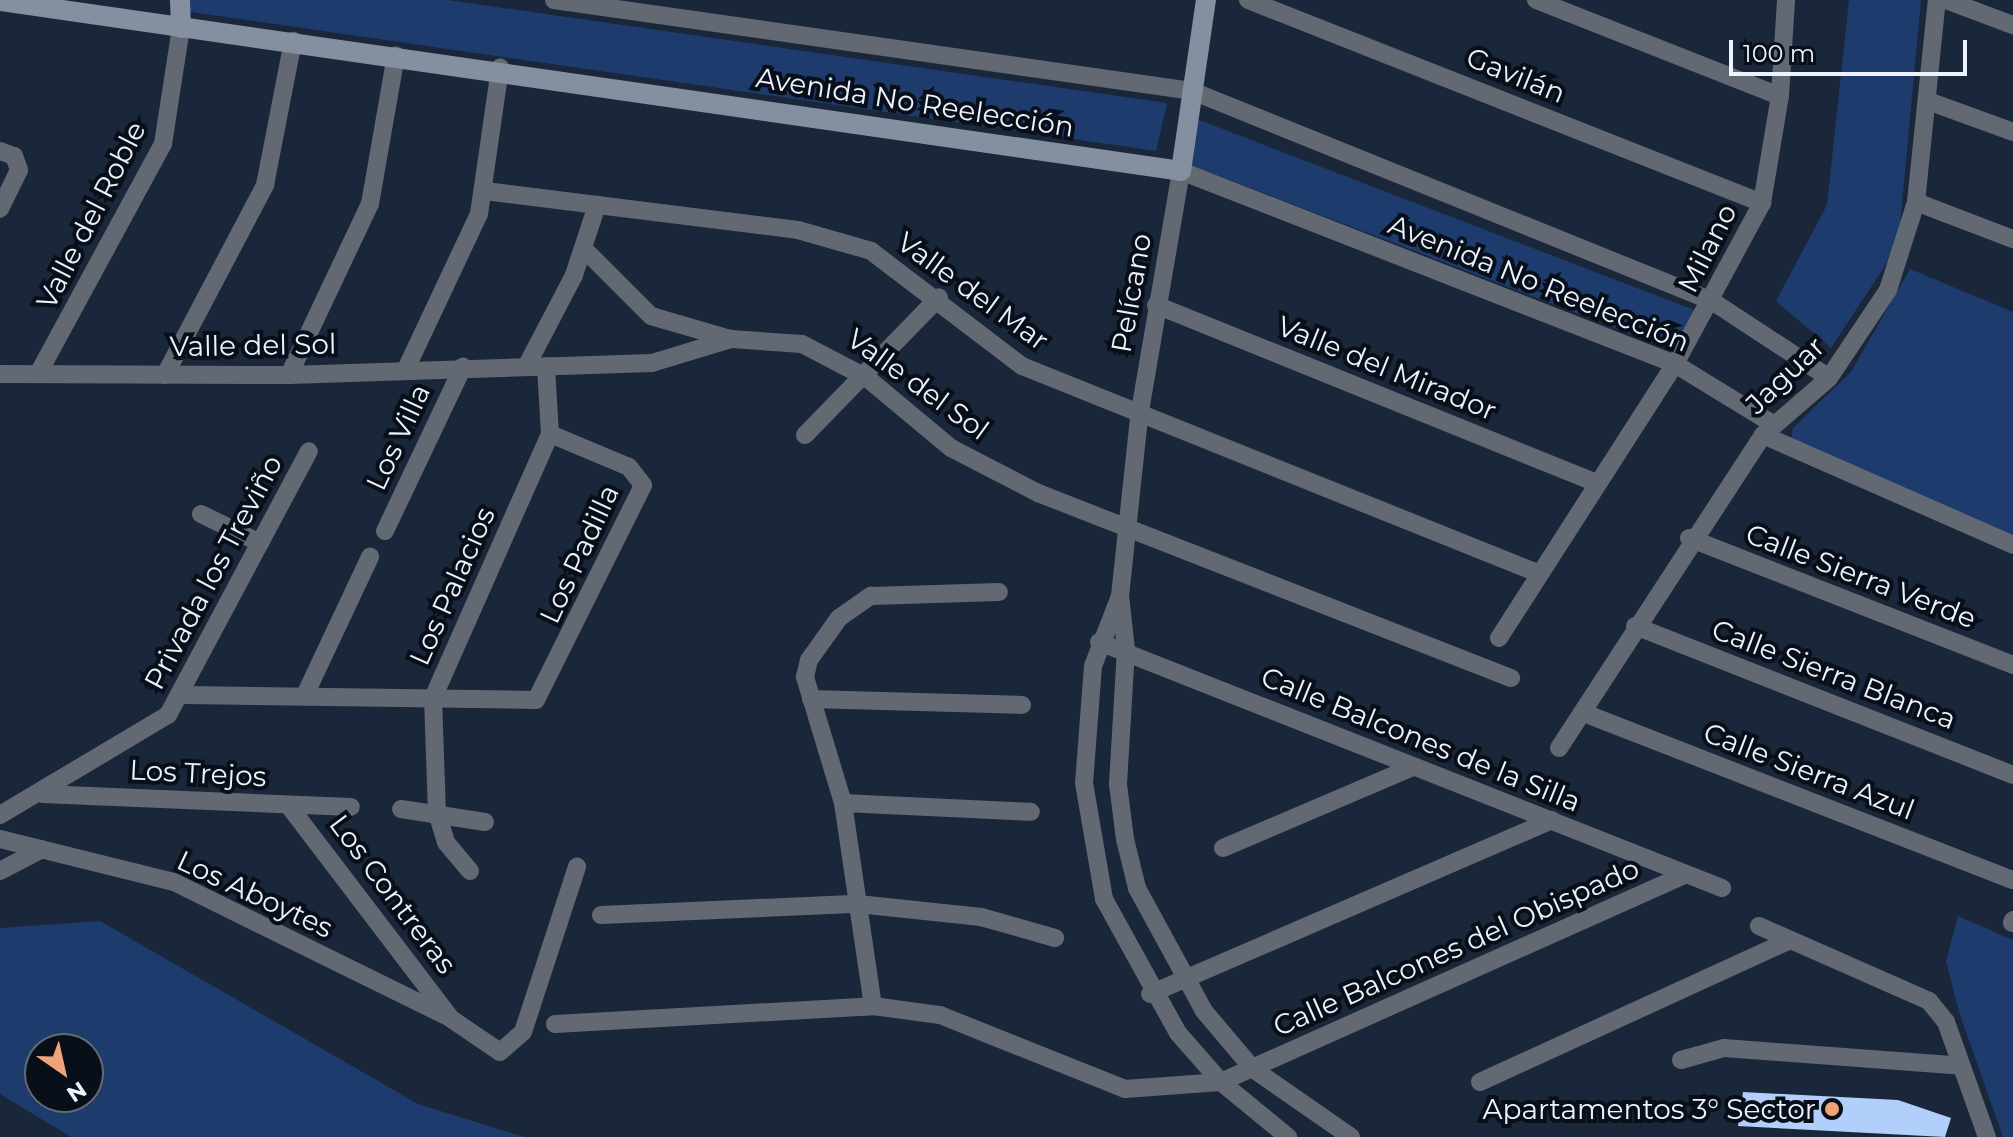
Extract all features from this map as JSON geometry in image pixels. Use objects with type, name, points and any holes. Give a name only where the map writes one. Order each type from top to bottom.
[{"type":"street","points":[[180,0],[181,28]]},
{"type":"street","name":"Avenida No Reelección","points":[[554,0],[683,8],[1192,91],[1712,301],[1829,378]]},
{"type":"street","name":"Pelícano","points":[[1206,0],[1181,171],[1139,417],[1120,596],[1126,650],[1119,708],[1118,784],[1137,888],[1182,979],[1253,1069],[1295,1104],[1351,1137]]},
{"type":"street","name":"Gavilán","points":[[1248,0],[1762,203]]},
{"type":"street","points":[[1536,0],[1780,96]]},
{"type":"street","name":"Milano","points":[[1499,638],[1675,364],[1712,301],[1762,203],[1780,96],[1786,0]]},
{"type":"street","name":"Jaguar","points":[[1559,748],[1584,713],[1689,538],[1768,430],[1829,378],[1888,290],[1916,202],[1937,0]]},
{"type":"street","points":[[1946,0],[2013,25]]},
{"type":"street","name":"Avenida No Reelección","points":[[0,1],[181,28],[500,68],[1181,171],[1675,364],[1768,430],[2013,545]]},
{"type":"street","name":"Valle del Roble","points":[[38,374],[163,144],[181,28]]},
{"type":"street","points":[[165,375],[265,185],[293,41]]},
{"type":"street","points":[[289,375],[370,204],[396,55]]},
{"type":"street","points":[[406,369],[473,235],[485,191],[500,68]]},
{"type":"street","points":[[1928,101],[2013,132]]},
{"type":"street","points":[[0,151],[14,156],[19,170],[0,209]]},
{"type":"street","name":"Valle del Mar","points":[[485,191],[837,239],[891,262],[939,297],[1022,366],[1139,417],[1540,574]]},
{"type":"street","points":[[1916,202],[2013,239]]},
{"type":"street","points":[[526,367],[585,250],[597,205]]},
{"type":"street","points":[[585,250],[633,305],[672,325],[731,339]]},
{"type":"street","points":[[805,435],[867,378],[939,297]]},
{"type":"street","name":"Valle del Mirador","points":[[1156,305],[1596,483]]},
{"type":"street","points":[[671,360],[672,325]]},
{"type":"street","name":"Valle del Sol","points":[[0,374],[289,375],[526,367],[671,360],[731,339],[819,348],[867,378],[951,448],[1038,493],[1129,526],[1511,678]]},
{"type":"street","name":"Los Palacios","points":[[470,871],[446,842],[437,813],[433,698],[550,434],[546,366]]},
{"type":"street","name":"Los Villa","points":[[385,531],[463,367]]},
{"type":"street","name":"Los Padilla","points":[[433,698],[536,700],[643,485],[629,467],[550,434]]},
{"type":"street","name":"Privada los Treviño","points":[[0,815],[42,794],[150,730],[184,695],[309,451]]},
{"type":"street","points":[[201,514],[260,543]]},
{"type":"street","name":"Calle Sierra Verde","points":[[1689,538],[2013,665]]},
{"type":"street","points":[[305,695],[370,557]]},
{"type":"street","points":[[873,1006],[843,803],[805,677],[820,640],[871,596],[999,592]]},
{"type":"street","name":"Pelícano","points":[[1120,596],[1099,642],[1088,706],[1084,783],[1104,899],[1150,994],[1221,1082],[1282,1133]]},
{"type":"street","name":"Calle Sierra Blanca","points":[[1635,626],[2013,775]]},
{"type":"street","name":"Calle Balcones de la Silla","points":[[1099,642],[1126,650],[1552,820],[1682,876],[1722,888]]},
{"type":"street","points":[[184,695],[433,698]]},
{"type":"street","points":[[811,699],[1022,705]]},
{"type":"street","points":[[1088,706],[1119,708]]},
{"type":"street","name":"Calle Sierra Azul","points":[[1584,713],[2013,880]]},
{"type":"street","points":[[1223,848],[1413,767]]},
{"type":"street","points":[[1084,783],[1118,784]]},
{"type":"street","name":"Los Trejos","points":[[42,794],[351,807]]},
{"type":"street","points":[[843,803],[1031,812]]},
{"type":"street","name":"Los Contreras","points":[[289,806],[450,1018]]},
{"type":"street","points":[[401,809],[485,822]]},
{"type":"street","points":[[1150,994],[1552,820]]},
{"type":"street","name":"Los Aboytes","points":[[0,839],[174,882],[450,1018],[472,1037],[500,1052],[523,1032],[577,867]]},
{"type":"street","points":[[0,871],[42,849]]},
{"type":"street","name":"Calle Balcones del Obispado","points":[[555,1024],[873,1006],[940,1015],[1125,1089],[1221,1082],[1682,876]]},
{"type":"street","points":[[1104,899],[1137,888]]},
{"type":"street","points":[[601,915],[858,904],[981,917],[1055,938]]},
{"type":"street","points":[[1759,926],[1786,942],[1929,1001],[1946,1022],[1982,1132]]},
{"type":"street","points":[[1480,1082],[1786,942]]},
{"type":"street","points":[[1681,1060],[1724,1048],[1961,1066]]},
{"type":"street","points":[[1282,1133],[1295,1104]]},
{"type":"shaded area","points":[[184,0],[448,0],[1167,103],[1156,151],[184,11]]},
{"type":"shaded area","points":[[1849,0],[1921,0],[1898,246],[1831,348],[1776,301],[1827,205]]},
{"type":"shaded area","points":[[1194,118],[1694,310],[1678,352],[1178,160]]},
{"type":"shaded area","points":[[1910,269],[2013,312],[2013,538],[1790,447],[1793,428],[1851,372]]},
{"type":"shaded area","points":[[1958,916],[2013,940],[2013,1137],[2003,1137],[1959,1012],[1946,961]]},
{"type":"shaded area","points":[[100,921],[418,1104],[524,1137],[71,1137],[31,1113],[104,1113],[104,1033],[24,1033],[24,1109],[0,1094],[0,928]]},
{"type":"building","name":"Apartamentos 3° Sector","points":[[1743,1092],[1898,1100],[1951,1118],[1945,1137],[1738,1126]]},
{"type":"place","name":"Apartamentos 3° Sector","points":[[1832,1109]]}]
